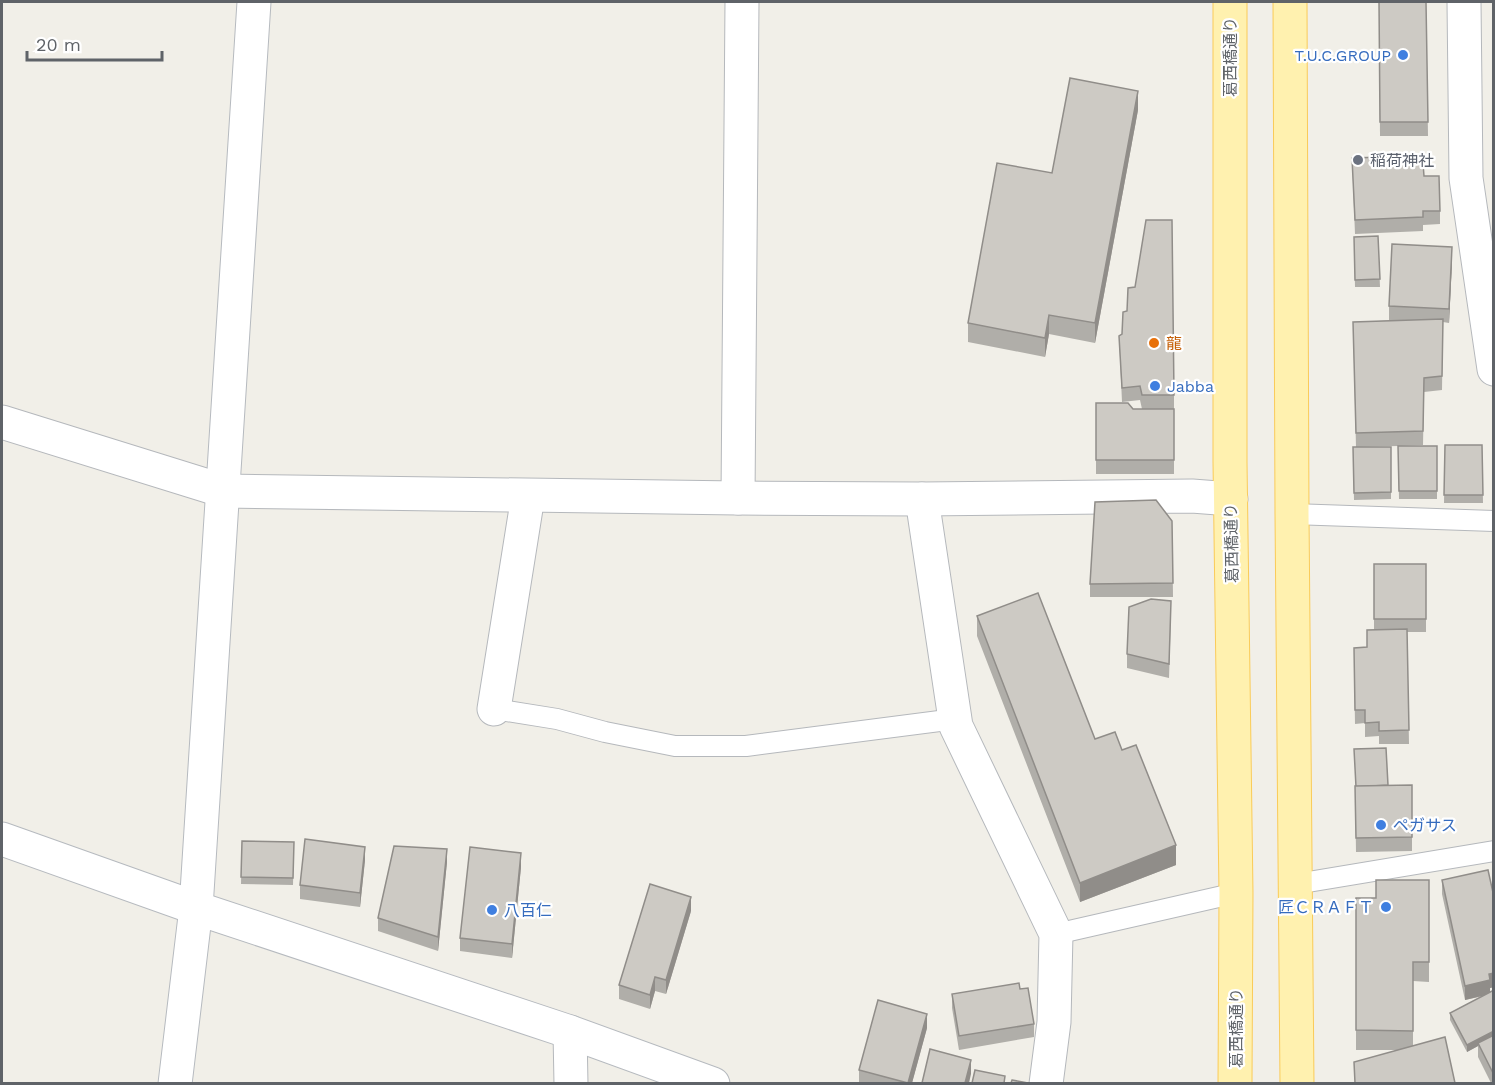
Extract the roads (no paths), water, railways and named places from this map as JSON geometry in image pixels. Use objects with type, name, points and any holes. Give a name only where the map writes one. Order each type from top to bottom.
[{"type":"main road","name":"葛西橋通り","points":[[1230,2],[1231,499],[1236,893],[1235,1083]]},
{"type":"main road","points":[[1290,2],[1297,1083]]},
{"type":"street","points":[[175,1083],[196,908],[254,2]]},
{"type":"street","points":[[738,498],[742,2]]},
{"type":"street","points":[[1464,2],[1466,178],[1494,369]]},
{"type":"street","points":[[2,422],[224,491],[738,498],[922,499],[1192,496],[1231,499]]},
{"type":"street","points":[[494,709],[528,496]]},
{"type":"street","points":[[922,499],[956,726],[1056,934],[1054,1022],[1046,1083]]},
{"type":"street","points":[[2,839],[196,908],[570,1032],[713,1083]]},
{"type":"street","points":[[570,1032],[571,1083]]},
{"type":"lane","points":[[1292,514],[1494,521]]},
{"type":"lane","points":[[494,709],[557,719],[605,732],[675,746],[746,746],[956,719]]},
{"type":"lane","points":[[1296,884],[1494,851]]},
{"type":"lane","points":[[1056,934],[1236,893]]},
{"type":"place","name":"T.U.C.GROUP","points":[[1403,55]]},
{"type":"place","name":"稲荷神社","points":[[1358,160]]},
{"type":"place","name":"龍","points":[[1154,343]]},
{"type":"place","name":"Jabba","points":[[1155,386]]},
{"type":"place","name":"ペガサス","points":[[1381,825]]},
{"type":"place","name":"匠ＣＲＡＦＴ","points":[[1386,907]]},
{"type":"place","name":"八百仁","points":[[492,910]]}]
